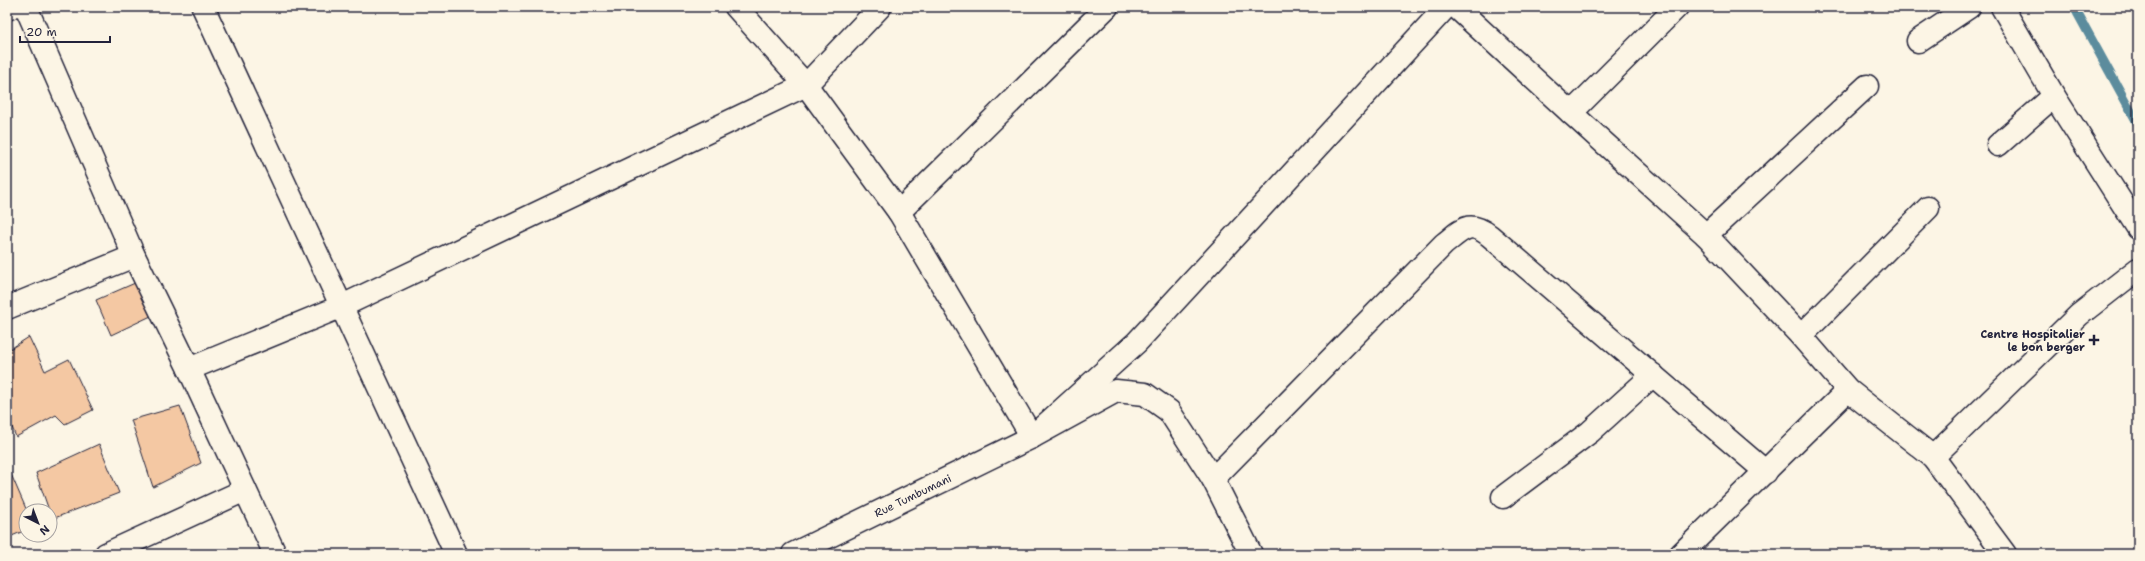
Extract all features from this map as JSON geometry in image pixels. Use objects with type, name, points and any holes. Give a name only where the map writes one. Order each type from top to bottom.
[{"type":"street","points":[[7,9],[12,7]]},
{"type":"street","points":[[26,7],[134,256],[189,369],[275,554]]},
{"type":"street","points":[[203,7],[340,307],[456,554]]},
{"type":"street","points":[[736,7],[806,85],[899,212],[1032,437]]},
{"type":"street","points":[[189,369],[340,307],[806,85],[880,7]]},
{"type":"street","points":[[899,212],[1107,7]]},
{"type":"street","points":[[1032,437],[1137,342],[1446,7]]},
{"type":"street","points":[[1456,7],[1706,235],[1801,336],[1848,390],[1932,457],[2006,554]]},
{"type":"street","points":[[1571,113],[1677,7]]},
{"type":"street","points":[[1918,41],[1969,7]]},
{"type":"street","points":[[2002,7],[2054,96],[2138,228]]},
{"type":"street","points":[[1706,235],[1867,86]]},
{"type":"street","points":[[1998,145],[2054,96]]},
{"type":"street","points":[[1801,336],[1928,208]]},
{"type":"street","points":[[1213,479],[1444,244],[1467,227],[1480,228],[1766,472]]},
{"type":"street","points":[[7,308],[134,256]]},
{"type":"street","points":[[1932,457],[2079,315],[2138,269]]},
{"type":"street","points":[[1503,497],[1590,432],[1653,375]]},
{"type":"street","points":[[1681,554],[1848,390]]},
{"type":"street","points":[[1032,437],[1116,391],[1145,394],[1169,411],[1213,479],[1251,554]]},
{"type":"street","name":"Rue Tumbumani","points":[[793,554],[1032,437]]},
{"type":"street","points":[[106,554],[244,490]]},
{"type":"building","points":[[135,283],[151,316],[111,335],[96,300]]},
{"type":"building","points":[[29,337],[45,371],[69,359],[93,410],[65,424],[56,415],[16,437],[7,415],[7,351]]},
{"type":"building","points":[[180,406],[201,463],[153,487],[131,420]]},
{"type":"building","points":[[99,444],[119,493],[58,517],[58,503],[46,503],[36,473]]},
{"type":"building","points":[[7,465],[24,503],[18,503],[18,533],[7,538]]},
{"type":"waterway","points":[[2074,7],[2138,124]]},
{"type":"place","name":"Centre Hospitalier le bon berger","points":[[2094,340]]}]
